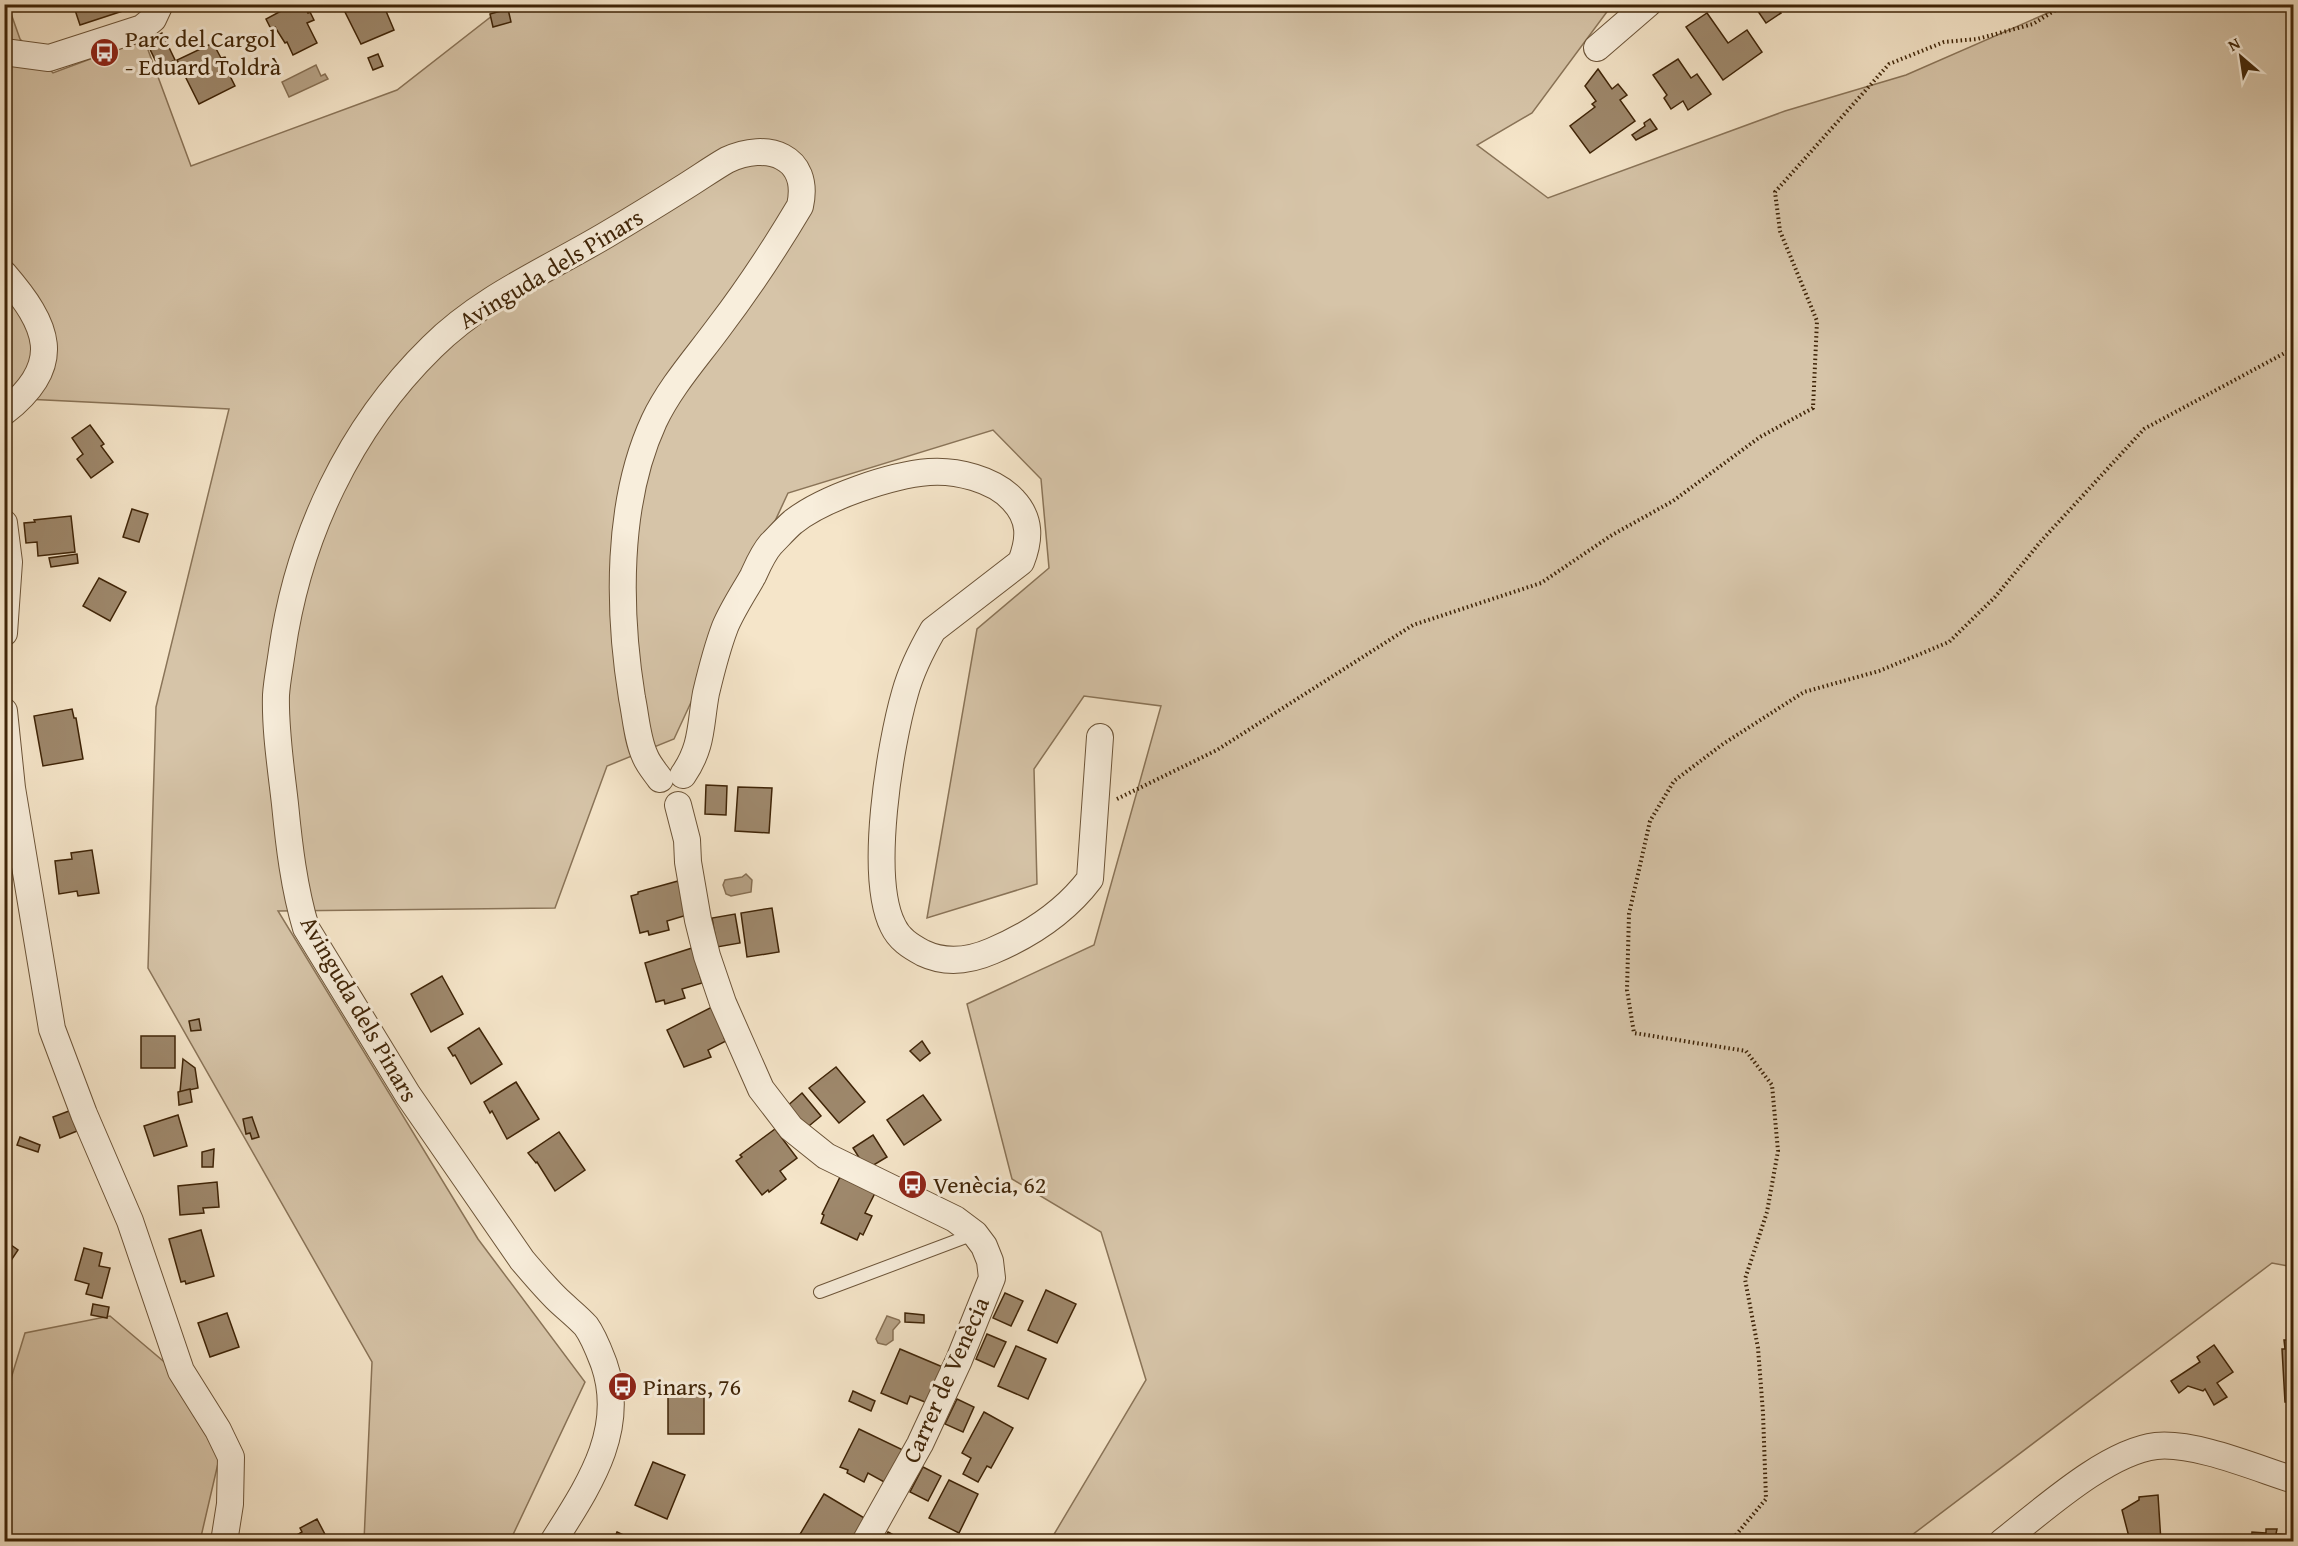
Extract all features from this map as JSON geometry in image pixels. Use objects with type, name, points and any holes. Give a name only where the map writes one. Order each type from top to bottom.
[{"type":"street","points":[[4,52],[49,58],[142,28],[153,19],[160,4]]},
{"type":"street","points":[[1597,48],[1647,4]]},
{"type":"street","name":"Avinguda dels Pinars","points":[[553,1542],[580,1499],[607,1443],[612,1404],[605,1368],[598,1348],[586,1326],[522,1260],[408,1095],[306,928],[298,904],[286,819],[277,724],[276,693],[286,623],[308,543],[329,491],[377,411],[432,346],[462,321],[508,290],[555,265],[729,160],[762,151],[783,157],[794,165],[800,176],[803,191],[800,206],[655,419],[641,453],[633,486],[622,581],[625,654],[645,756],[671,777],[657,790],[659,796],[667,804],[678,804]]},
{"type":"street","points":[[4,274],[36,316],[44,338],[43,360],[33,384],[18,402],[4,412]]},
{"type":"street","points":[[671,777],[697,752],[707,690],[725,626],[769,546],[794,521],[847,493],[874,483],[929,472],[966,476],[994,486],[1008,494],[1020,507],[1028,527],[1028,545],[1021,562],[933,630],[924,645],[906,690],[895,730],[888,774],[882,842],[882,880],[886,904],[892,926],[903,941],[915,949],[946,962],[979,957],[1002,947],[1058,914],[1078,895],[1090,879],[1100,737]]},
{"type":"street","points":[[4,523],[9,571],[4,633]]},
{"type":"street","points":[[4,711],[12,788],[52,1029],[84,1114],[130,1221],[181,1371],[218,1430],[231,1457],[230,1504],[224,1542]]},
{"type":"street","name":"Carrer de Venècia","points":[[678,804],[687,840],[688,862],[707,956],[723,1003],[761,1089],[790,1128],[826,1156],[955,1219],[975,1234],[984,1246],[990,1261],[992,1278],[959,1360],[920,1444],[865,1542]]},
{"type":"street","points":[[2002,1542],[2082,1481],[2114,1460],[2135,1451],[2157,1446],[2200,1450],[2294,1480]]},
{"type":"lane","points":[[820,1292],[975,1234]]},
{"type":"path","points":[[1095,810],[1217,750],[1413,625],[1541,583],[1612,535],[1673,501],[1760,437],[1813,408],[1816,321],[1780,231],[1775,192],[1889,64],[1944,42],[1977,39],[2033,24],[2065,4]]},
{"type":"path","points":[[1730,1542],[1766,1499],[1758,1348],[1745,1279],[1767,1212],[1778,1151],[1772,1085],[1746,1051],[1634,1033],[1627,990],[1629,914],[1650,821],[1674,780],[1723,744],[1804,692],[1879,671],[1948,642],[1995,597],[2042,540],[2144,429],[2294,348]]},
{"type":"shaded area","points":[[5,5],[8,5],[20,39],[53,73],[144,39],[191,166],[397,90],[506,5],[1612,5],[1532,113],[1477,145],[1548,198],[1785,111],[1906,75],[2066,5],[2293,5],[2293,1267],[2272,1263],[1904,1541],[1050,1541],[1146,1380],[1101,1232],[1012,1179],[967,1004],[1094,945],[1161,706],[1084,696],[1034,769],[1037,884],[927,918],[977,629],[1049,568],[1041,479],[993,430],[788,493],[674,739],[607,766],[555,908],[278,911],[478,1239],[585,1382],[510,1541],[364,1541],[372,1362],[148,968],[156,707],[229,409],[5,398]]},
{"type":"shaded area","points":[[316,65],[321,76],[325,74],[328,79],[289,97],[282,82]]},
{"type":"shaded area","points":[[746,874],[752,880],[751,892],[731,896],[726,894],[723,885],[725,880]]},
{"type":"shaded area","points":[[110,1316],[169,1366],[200,1415],[219,1459],[200,1541],[5,1542],[5,1398],[25,1333]]},
{"type":"shaded area","points":[[887,1316],[900,1322],[893,1330],[893,1340],[886,1345],[878,1343],[876,1339]]},
{"type":"building","points":[[73,4],[128,4],[129,9],[80,25]]},
{"type":"building","points":[[294,4],[303,4],[308,13],[310,12],[314,20],[307,23],[317,43],[293,55],[287,42],[285,43],[275,27],[271,29],[266,19]]},
{"type":"building","points":[[357,4],[383,4],[394,30],[361,44],[344,10]]},
{"type":"building","points":[[1753,4],[1782,4],[1777,8],[1781,13],[1766,23]]},
{"type":"building","points":[[508,9],[511,22],[493,27],[490,14]]},
{"type":"building","points":[[1707,13],[1728,43],[1747,30],[1762,52],[1723,80],[1686,27]]},
{"type":"building","points":[[162,33],[175,60],[159,68],[146,41]]},
{"type":"building","points":[[213,43],[221,58],[225,57],[232,71],[228,72],[235,86],[199,104],[177,60]]},
{"type":"building","points":[[378,54],[383,66],[373,70],[368,58]]},
{"type":"building","points":[[1678,59],[1691,78],[1697,74],[1711,94],[1688,110],[1683,101],[1671,109],[1664,98],[1667,95],[1653,75]]},
{"type":"building","points":[[1598,69],[1612,89],[1618,84],[1627,95],[1620,100],[1635,121],[1590,153],[1570,126],[1595,107],[1592,104],[1596,101],[1585,86]]},
{"type":"building","points":[[1650,119],[1657,129],[1636,140],[1632,135],[1645,126],[1644,123]]},
{"type":"building","points":[[90,425],[104,444],[101,446],[113,462],[91,478],[77,459],[83,454],[72,438]]},
{"type":"building","points":[[132,509],[148,514],[139,542],[123,537]]},
{"type":"building","points":[[71,516],[75,552],[38,556],[37,542],[26,543],[24,523]]},
{"type":"building","points":[[77,554],[78,563],[51,567],[49,558]]},
{"type":"building","points":[[99,578],[126,592],[110,621],[83,606]]},
{"type":"building","points":[[72,709],[74,718],[76,718],[83,759],[43,766],[34,716]]},
{"type":"building","points":[[706,785],[727,786],[726,815],[705,814]]},
{"type":"building","points":[[738,787],[772,788],[769,833],[735,831]]},
{"type":"building","points":[[92,850],[99,893],[78,896],[77,891],[59,894],[55,861],[72,859],[71,853]]},
{"type":"building","points":[[678,881],[687,915],[667,921],[669,930],[649,935],[648,931],[640,933],[631,896]]},
{"type":"building","points":[[772,908],[779,952],[747,957],[741,913]]},
{"type":"building","points":[[735,914],[740,943],[717,947],[712,918]]},
{"type":"building","points":[[692,948],[702,983],[682,989],[685,998],[665,1004],[664,1000],[656,1002],[645,963]]},
{"type":"building","points":[[442,976],[463,1014],[431,1032],[411,994]]},
{"type":"building","points":[[712,1007],[726,1041],[708,1050],[711,1057],[684,1067],[667,1030]]},
{"type":"building","points":[[199,1019],[201,1030],[191,1031],[189,1021]]},
{"type":"building","points":[[479,1028],[502,1064],[471,1084],[455,1055],[453,1056],[448,1048]]},
{"type":"building","points":[[141,1036],[175,1036],[175,1068],[141,1068]]},
{"type":"building","points":[[922,1041],[930,1053],[920,1061],[910,1051]]},
{"type":"building","points":[[183,1059],[195,1068],[198,1088],[180,1092]]},
{"type":"building","points":[[836,1067],[865,1102],[839,1123],[809,1088]]},
{"type":"building","points":[[516,1082],[539,1119],[507,1139],[492,1111],[490,1113],[484,1102]]},
{"type":"building","points":[[190,1089],[192,1102],[179,1105],[178,1092]]},
{"type":"building","points":[[802,1093],[821,1116],[804,1130],[785,1108]]},
{"type":"building","points":[[923,1095],[941,1120],[904,1145],[887,1120]]},
{"type":"building","points":[[69,1111],[77,1131],[60,1138],[53,1117]]},
{"type":"building","points":[[178,1115],[187,1146],[154,1156],[144,1126]]},
{"type":"building","points":[[252,1117],[259,1137],[252,1139],[250,1133],[246,1134],[243,1119]]},
{"type":"building","points":[[775,1129],[797,1158],[780,1171],[786,1179],[762,1195],[736,1161],[742,1157],[740,1155]]},
{"type":"building","points":[[559,1132],[585,1170],[555,1191],[537,1162],[528,1153]]},
{"type":"building","points":[[873,1135],[887,1157],[872,1166],[865,1167],[853,1148]]},
{"type":"building","points":[[20,1137],[40,1145],[38,1152],[17,1145]]},
{"type":"building","points":[[214,1149],[213,1167],[202,1167],[202,1152]]},
{"type":"building","points":[[840,1177],[875,1193],[865,1213],[872,1216],[863,1235],[860,1233],[857,1240],[821,1223],[824,1215],[822,1214]]},
{"type":"building","points":[[217,1182],[219,1207],[203,1208],[204,1213],[180,1215],[178,1186]]},
{"type":"building","points":[[201,1230],[214,1276],[186,1284],[185,1281],[181,1282],[169,1239]]},
{"type":"building","points":[[4,1240],[18,1250],[10,1262],[4,1259]]},
{"type":"building","points":[[84,1248],[102,1253],[99,1266],[110,1268],[102,1298],[86,1294],[89,1284],[75,1280]]},
{"type":"building","points":[[1046,1290],[1076,1304],[1057,1343],[1028,1330]]},
{"type":"building","points":[[1005,1293],[1023,1301],[1011,1326],[993,1318]]},
{"type":"building","points":[[93,1304],[109,1307],[107,1318],[91,1315]]},
{"type":"building","points":[[227,1313],[239,1347],[210,1357],[198,1323]]},
{"type":"building","points":[[905,1313],[924,1315],[924,1323],[905,1322]]},
{"type":"building","points":[[987,1334],[1006,1342],[994,1367],[976,1359]]},
{"type":"building","points":[[2284,1340],[2294,1340],[2294,1402],[2285,1402],[2282,1349],[2285,1349]]},
{"type":"building","points":[[2214,1345],[2233,1372],[2217,1383],[2227,1397],[2214,1405],[2205,1389],[2203,1391],[2188,1386],[2179,1393],[2171,1381],[2200,1362],[2197,1357]]},
{"type":"building","points":[[1016,1346],[1046,1359],[1028,1399],[998,1386]]},
{"type":"building","points":[[900,1349],[945,1368],[930,1404],[910,1396],[907,1404],[881,1393]]},
{"type":"building","points":[[668,1388],[704,1388],[704,1434],[668,1434]]},
{"type":"building","points":[[853,1391],[875,1401],[871,1411],[849,1401]]},
{"type":"building","points":[[957,1399],[974,1407],[963,1432],[945,1424]]},
{"type":"building","points":[[984,1412],[1013,1428],[991,1468],[987,1466],[978,1482],[963,1474],[971,1458],[962,1453]]},
{"type":"building","points":[[859,1429],[903,1450],[886,1483],[868,1473],[864,1482],[840,1467]]},
{"type":"building","points":[[653,1462],[685,1475],[667,1519],[635,1505]]},
{"type":"building","points":[[923,1467],[941,1476],[928,1501],[910,1492]]},
{"type":"building","points":[[949,1480],[978,1494],[959,1533],[929,1518]]},
{"type":"building","points":[[824,1494],[866,1519],[852,1542],[796,1541]]},
{"type":"building","points":[[2158,1495],[2161,1542],[2133,1542],[2132,1537],[2129,1537],[2122,1510],[2139,1500],[2139,1497]]},
{"type":"building","points":[[317,1519],[329,1542],[285,1542],[302,1532],[300,1528]]},
{"type":"building","points":[[2266,1529],[2277,1529],[2276,1534],[2291,1535],[2290,1542],[2251,1542],[2252,1532],[2266,1533]]},
{"type":"building","points":[[617,1532],[638,1542],[613,1542]]},
{"type":"building","points":[[888,1532],[906,1542],[883,1542]]},
{"type":"place","name":"Parc del Cargol - Eduard Toldrà","points":[[104,53]]},
{"type":"place","name":"Venècia, 62","points":[[912,1185]]},
{"type":"place","name":"Pinars, 76","points":[[622,1387]]}]
